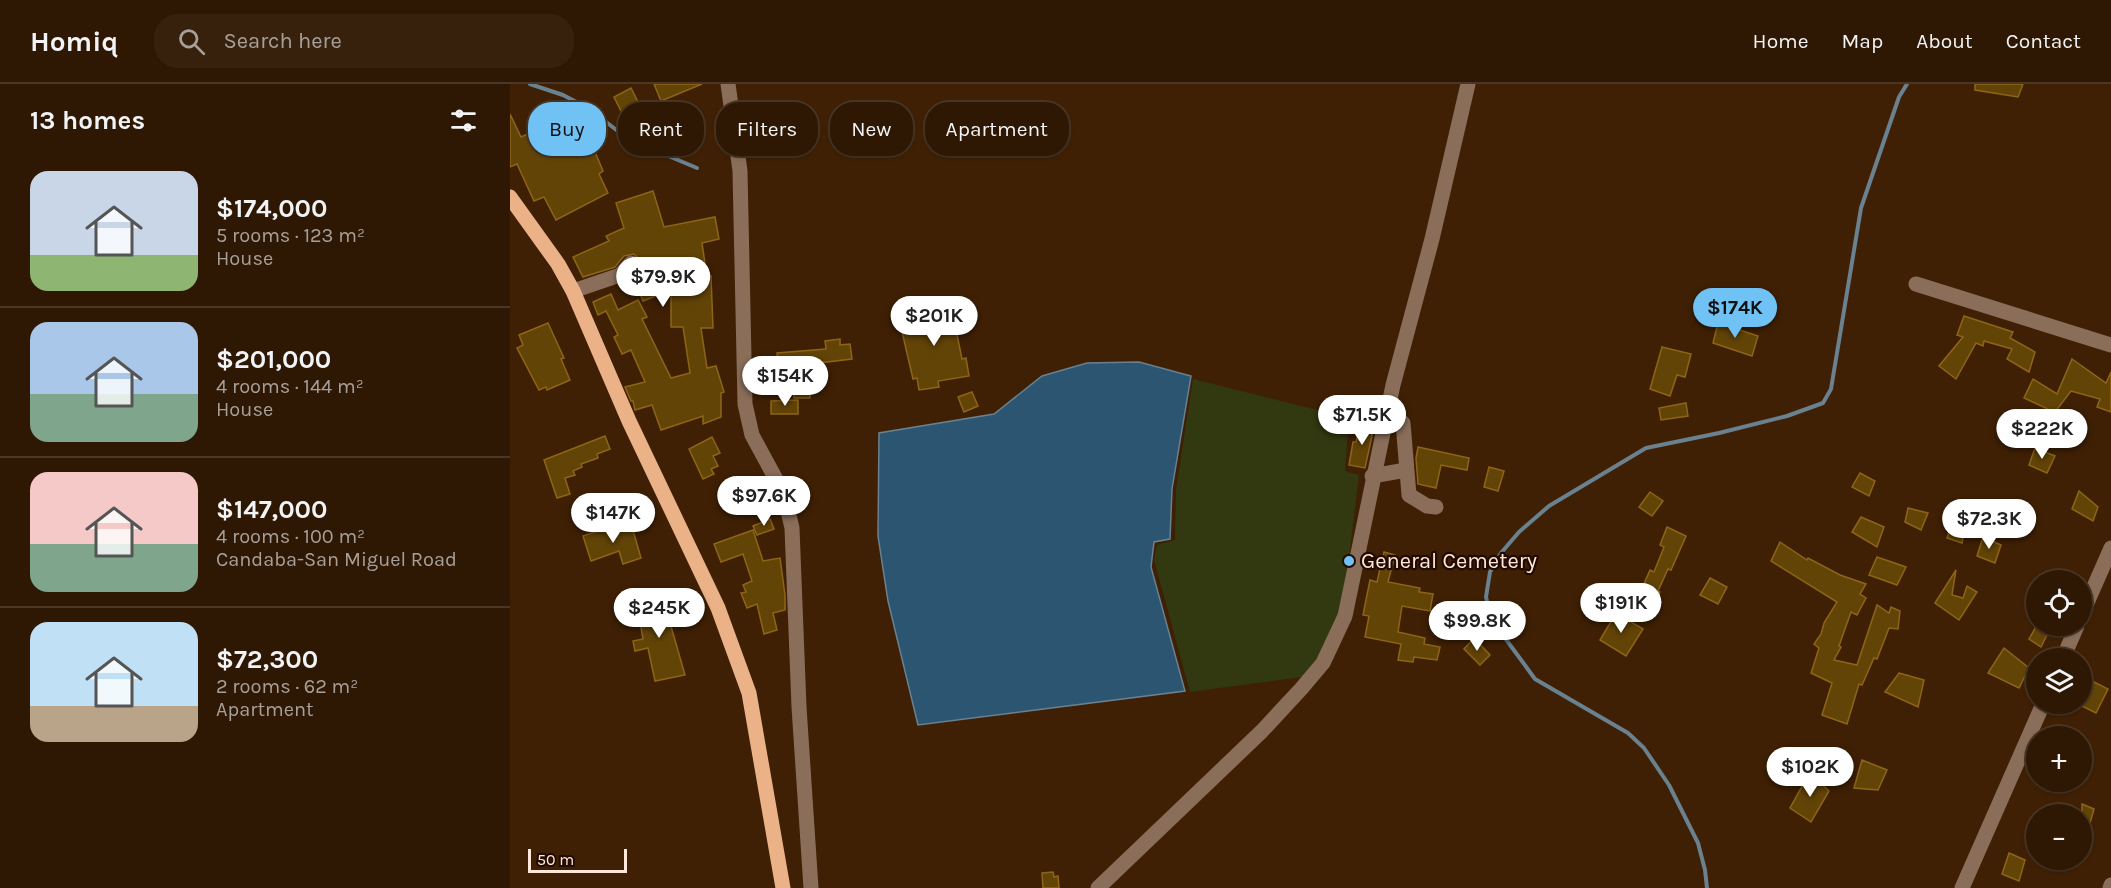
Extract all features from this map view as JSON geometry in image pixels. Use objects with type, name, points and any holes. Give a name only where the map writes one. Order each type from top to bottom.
[{"type":"main road","points":[[510,197],[558,264],[573,291],[629,420],[718,608],[749,693],[758,732],[783,888]]},
{"type":"street","points":[[728,84],[740,171],[745,404],[752,435],[784,494],[792,528],[799,707],[811,888]]},
{"type":"street","points":[[1098,888],[1262,731],[1323,663],[1345,616],[1372,476],[1432,239],[1467,84]]},
{"type":"street","points":[[573,291],[620,275],[632,263]]},
{"type":"street","points":[[1916,284],[2111,345]]},
{"type":"street","points":[[1388,408],[1403,423],[1409,495],[1427,506],[1436,507]]},
{"type":"street","points":[[1372,476],[1406,470]]},
{"type":"street","points":[[2092,592],[2111,548]]},
{"type":"street","points":[[1962,888],[2039,714]]},
{"type":"green space","points":[[1193,379],[1349,418],[1345,471],[1359,475],[1345,590],[1337,621],[1310,676],[1190,692],[1154,560],[1157,545],[1175,540],[1176,489]]},
{"type":"water","points":[[1139,362],[1191,376],[1172,489],[1170,539],[1154,542],[1151,567],[1185,691],[918,725],[888,601],[878,536],[879,433],[994,414],[1042,376],[1087,363]]},
{"type":"building","points":[[654,84],[702,84],[661,101]]},
{"type":"building","points":[[1975,84],[2023,84],[2018,97],[1975,90]]},
{"type":"building","points":[[631,88],[638,102],[618,102],[618,105],[614,97]]},
{"type":"building","points":[[510,114],[521,137],[528,134],[528,156],[597,156],[603,171],[599,174],[608,193],[556,220],[544,197],[534,201],[517,164],[510,167]]},
{"type":"building","points":[[653,191],[664,227],[715,217],[719,239],[702,243],[707,277],[711,276],[713,328],[701,328],[707,368],[716,366],[724,392],[721,393],[721,417],[703,424],[703,416],[661,430],[652,405],[635,410],[625,387],[645,382],[631,350],[622,354],[614,337],[618,335],[606,311],[598,315],[593,302],[611,294],[618,310],[638,300],[647,317],[642,319],[671,378],[690,373],[683,327],[671,327],[671,290],[643,301],[636,284],[642,282],[640,261],[634,254],[624,256],[615,267],[583,277],[573,257],[609,241],[606,236],[624,228],[616,203]]},
{"type":"building","points":[[950,301],[962,359],[966,358],[969,376],[938,381],[939,387],[919,390],[917,378],[913,379],[900,323],[925,318],[923,307]]},
{"type":"building","points":[[1964,316],[2013,332],[2010,338],[2035,352],[2029,372],[2007,359],[2012,349],[1984,341],[1983,346],[1976,343],[1956,379],[1939,366],[1963,337],[1957,335]]},
{"type":"building","points":[[548,323],[564,358],[561,359],[570,380],[547,390],[546,387],[539,390],[517,348],[523,345],[519,335]]},
{"type":"building","points":[[1718,323],[1758,336],[1752,356],[1713,343]]},
{"type":"building","points":[[840,339],[840,345],[850,344],[852,359],[810,364],[810,398],[794,398],[793,370],[778,371],[777,353],[826,349],[825,341]]},
{"type":"building","points":[[1662,347],[1691,354],[1685,377],[1677,375],[1670,396],[1650,389]]},
{"type":"building","points":[[2072,359],[2106,383],[2111,372],[2111,412],[2097,407],[2100,399],[2071,391],[2052,416],[2048,414],[2050,410],[2024,398],[2033,379],[2057,394]]},
{"type":"building","points":[[972,392],[978,406],[964,412],[958,397]]},
{"type":"building","points":[[798,400],[798,414],[771,414],[771,401]]},
{"type":"building","points":[[1686,403],[1688,416],[1661,420],[1659,408]]},
{"type":"building","points":[[1360,423],[1374,427],[1365,468],[1349,465],[1353,442],[1356,442]]},
{"type":"building","points":[[605,436],[610,449],[597,454],[598,458],[581,464],[582,467],[573,471],[575,475],[565,478],[570,494],[557,498],[544,460]]},
{"type":"building","points":[[712,437],[720,453],[713,456],[718,466],[711,469],[714,474],[703,479],[689,449]]},
{"type":"building","points":[[1418,447],[1469,458],[1467,470],[1441,465],[1436,488],[1418,484],[1416,458]]},
{"type":"building","points":[[2035,448],[2055,456],[2047,473],[2029,465]]},
{"type":"building","points":[[1489,467],[1504,471],[1498,491],[1484,487]]},
{"type":"building","points":[[1860,473],[1875,481],[1869,496],[1852,487]]},
{"type":"building","points":[[2079,491],[2098,507],[2093,521],[2072,509]]},
{"type":"building","points":[[1650,492],[1663,501],[1652,516],[1639,507]]},
{"type":"building","points":[[1908,508],[1928,513],[1921,530],[1905,522]]},
{"type":"building","points":[[1861,517],[1884,527],[1877,547],[1852,532]]},
{"type":"building","points":[[770,519],[774,529],[757,535],[753,526]]},
{"type":"building","points":[[623,523],[625,529],[632,527],[641,558],[623,564],[619,551],[591,561],[583,536]]},
{"type":"building","points":[[1952,524],[1965,528],[1962,543],[1947,538]]},
{"type":"building","points":[[1667,527],[1686,536],[1671,570],[1668,569],[1658,591],[1660,592],[1657,600],[1661,602],[1658,611],[1633,602],[1639,585],[1643,586],[1650,570],[1654,572],[1664,547],[1660,545]]},
{"type":"building","points":[[753,530],[763,561],[780,558],[785,595],[785,610],[773,613],[777,630],[764,634],[757,604],[747,608],[741,593],[746,592],[743,585],[752,581],[743,554],[721,562],[714,544]]},
{"type":"building","points":[[1983,537],[2001,545],[1995,563],[1977,556]]},
{"type":"building","points":[[1780,542],[1807,560],[1808,558],[1840,575],[1866,584],[1860,594],[1866,598],[1857,615],[1851,612],[1839,646],[1841,647],[1834,660],[1857,665],[1877,605],[1889,613],[1891,607],[1900,611],[1898,629],[1889,628],[1877,659],[1874,658],[1862,685],[1859,684],[1847,724],[1822,715],[1832,683],[1811,673],[1819,648],[1814,644],[1837,602],[1771,561]]},
{"type":"building","points":[[1384,552],[1395,555],[1388,582],[1420,588],[1419,592],[1433,594],[1430,611],[1402,606],[1398,632],[1425,638],[1424,644],[1440,647],[1437,660],[1414,657],[1413,662],[1398,660],[1401,644],[1365,637],[1369,616],[1363,615],[1370,580],[1377,582]]},
{"type":"building","points":[[1877,557],[1906,567],[1897,585],[1869,575]]},
{"type":"building","points":[[1956,570],[1952,595],[1963,598],[1967,586],[1977,592],[1959,620],[1935,603]]},
{"type":"building","points":[[1710,578],[1727,587],[1718,604],[1700,595]]},
{"type":"building","points":[[662,595],[685,675],[655,681],[648,648],[635,651],[633,641],[643,639],[636,601]]},
{"type":"building","points":[[1616,613],[1643,629],[1626,656],[1600,640]]},
{"type":"building","points":[[2031,636],[2046,636],[2041,647],[2029,639]]},
{"type":"building","points":[[1474,638],[1490,655],[1480,665],[1464,649]]},
{"type":"building","points":[[2004,648],[2026,666],[2026,674],[2019,688],[1988,673]]},
{"type":"building","points":[[1899,673],[1924,680],[1918,707],[1885,692]]},
{"type":"building","points":[[2092,681],[2108,689],[2096,713],[2092,711]]},
{"type":"building","points":[[1862,760],[1887,770],[1878,790],[1854,788]]},
{"type":"building","points":[[1810,772],[1829,791],[1811,822],[1790,808]]},
{"type":"building","points":[[2009,853],[2025,860],[2019,881],[2002,874]]},
{"type":"building","points":[[1053,872],[1054,877],[1058,876],[1059,888],[1043,888],[1042,873]]},
{"type":"waterway","points":[[530,84],[563,95],[588,108],[628,139],[697,168]]},
{"type":"waterway","points":[[1707,888],[1698,843],[1669,785],[1644,748],[1628,733],[1535,679],[1491,619],[1486,597],[1490,572],[1501,553],[1519,532],[1549,506],[1646,448],[1787,416],[1823,403],[1831,389],[1861,208],[1899,97],[1907,84]]},
{"type":"place","name":"General Cemetery","points":[[1349,561]]}]
